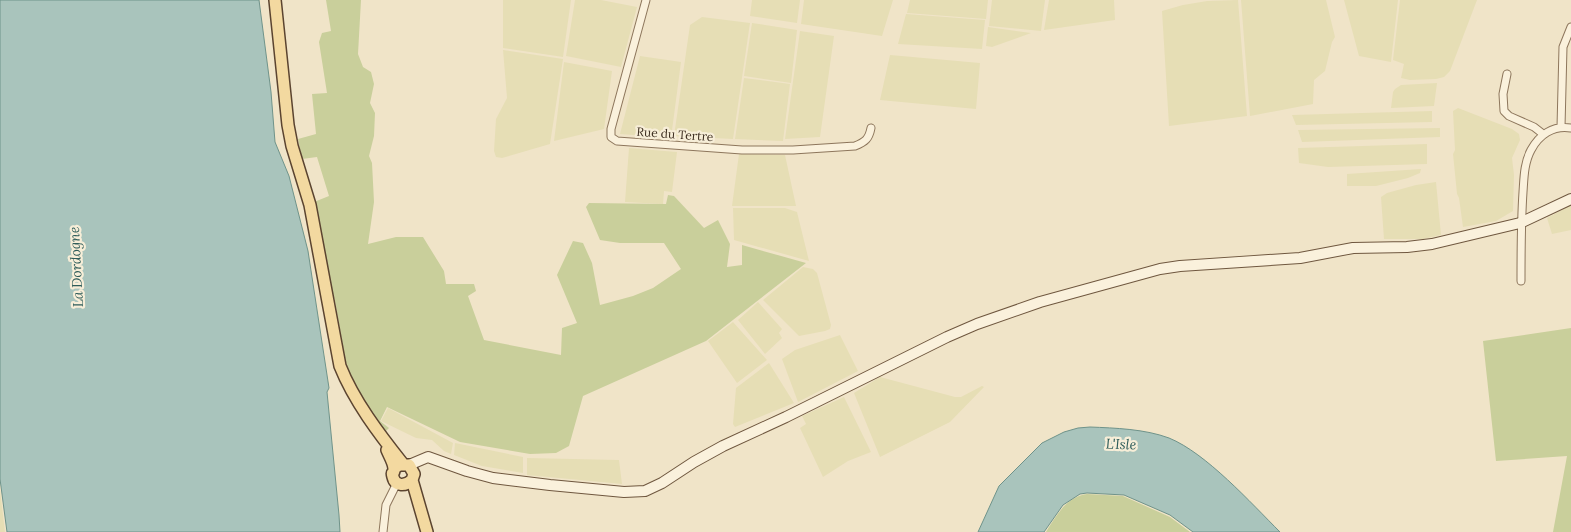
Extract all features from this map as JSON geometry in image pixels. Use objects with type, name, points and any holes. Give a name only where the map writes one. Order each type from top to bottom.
[{"type":"main road","points":[[275,0],[288,125],[292,146],[310,205],[340,366],[351,390],[404,474],[420,509],[427,532]]},
{"type":"street","name":"Rue du Tertre","points":[[646,0],[611,129],[611,137],[617,141],[742,150],[792,150],[856,146],[865,142],[870,135],[871,128]]},
{"type":"street","points":[[1561,127],[1563,47],[1571,27]]},
{"type":"street","points":[[1507,74],[1503,94],[1504,112],[1508,116],[1534,127],[1543,134]]},
{"type":"street","points":[[1520,281],[1520,223],[1525,168],[1530,152],[1543,134],[1554,128],[1571,128]]},
{"type":"street","points":[[383,532],[386,505],[404,474],[432,458],[467,471],[509,480],[624,492],[645,491],[662,483],[722,446],[786,417],[947,337],[977,324],[1040,302],[1160,269],[1180,266],[1300,258],[1353,248],[1407,247],[1432,244],[1520,223],[1571,199]]},
{"type":"shaded area","points":[[503,0],[571,0],[563,57],[503,48]]},
{"type":"shaded area","points":[[575,0],[601,0],[637,7],[621,67],[566,56]]},
{"type":"shaded area","points":[[752,0],[800,0],[797,23],[750,16]]},
{"type":"shaded area","points":[[804,0],[893,0],[882,36],[801,24]]},
{"type":"shaded area","points":[[910,0],[988,0],[986,19],[907,13]]},
{"type":"shaded area","points":[[992,0],[1045,0],[1041,31],[989,26]]},
{"type":"shaded area","points":[[1049,0],[1114,0],[1115,20],[1044,30]]},
{"type":"shaded area","points":[[1238,0],[1247,116],[1169,126],[1162,11],[1207,1]]},
{"type":"shaded area","points":[[1241,0],[1326,0],[1335,37],[1325,71],[1314,80],[1313,104],[1250,116]]},
{"type":"shaded area","points":[[1344,0],[1398,0],[1391,62],[1359,56]]},
{"type":"shaded area","points":[[1400,0],[1477,0],[1450,71],[1444,77],[1410,80],[1401,78],[1404,64],[1393,60]]},
{"type":"shaded area","points":[[906,14],[985,20],[982,49],[898,44]]},
{"type":"shaded area","points":[[702,17],[750,23],[733,139],[674,136],[690,25]]},
{"type":"shaded area","points":[[752,23],[797,30],[791,83],[744,76]]},
{"type":"shaded area","points":[[988,27],[1031,33],[992,47],[986,46]]},
{"type":"shaded area","points":[[800,31],[834,36],[820,137],[785,139]]},
{"type":"shaded area","points":[[503,50],[563,59],[550,144],[502,158],[496,157],[494,151],[496,119],[507,98]]},
{"type":"shaded area","points":[[890,55],[980,63],[976,109],[880,100]]},
{"type":"shaded area","points":[[640,56],[681,62],[671,138],[620,134]]},
{"type":"shaded area","points":[[564,62],[612,71],[604,129],[554,141]]},
{"type":"shaded area","points":[[744,78],[790,84],[783,141],[735,139]]},
{"type":"shaded area","points":[[1437,83],[1434,106],[1391,108],[1393,92],[1401,85]]},
{"type":"shaded area","points":[[1458,108],[1512,129],[1519,134],[1520,140],[1512,158],[1514,175],[1513,211],[1496,221],[1463,227],[1453,154],[1455,150],[1453,111]]},
{"type":"shaded area","points":[[1432,111],[1432,122],[1296,125],[1292,115]]},
{"type":"shaded area","points":[[1440,128],[1440,137],[1302,142],[1298,130]]},
{"type":"shaded area","points":[[1427,144],[1427,164],[1328,167],[1299,163],[1298,148]]},
{"type":"shaded area","points":[[629,148],[677,152],[672,192],[664,191],[663,204],[625,202]]},
{"type":"shaded area","points":[[739,154],[785,155],[796,206],[732,206]]},
{"type":"shaded area","points":[[1421,169],[1420,173],[1408,178],[1376,186],[1347,186],[1347,174]]},
{"type":"shaded area","points":[[1436,182],[1441,235],[1423,239],[1384,239],[1381,197],[1387,193],[1416,185]]},
{"type":"shaded area","points":[[1571,205],[1571,230],[1552,234],[1547,218]]},
{"type":"shaded area","points":[[733,208],[785,208],[797,212],[809,261],[734,240]]},
{"type":"shaded area","points":[[803,267],[813,269],[817,273],[831,325],[830,329],[825,331],[799,336],[763,300]]},
{"type":"shaded area","points":[[758,302],[782,329],[779,333],[782,338],[765,354],[738,320]]},
{"type":"shaded area","points":[[733,322],[767,360],[737,383],[708,341]]},
{"type":"shaded area","points":[[840,335],[858,371],[798,402],[782,359],[795,350]]},
{"type":"shaded area","points":[[769,363],[794,403],[735,427],[733,424],[736,388]]},
{"type":"shaded area","points":[[880,377],[955,397],[961,397],[982,386],[984,387],[950,422],[880,457],[854,393]]},
{"type":"shaded area","points":[[844,397],[871,452],[848,461],[823,477],[800,428],[806,424],[802,416]]},
{"type":"shaded area","points":[[388,408],[453,443],[451,454],[444,451],[432,440],[416,438],[381,421]]},
{"type":"shaded area","points":[[455,443],[523,457],[523,473],[482,466],[454,455]]},
{"type":"shaded area","points":[[527,458],[619,460],[622,484],[527,475]]},
{"type":"shaded area","points":[[0,490],[5,532],[0,532]]},
{"type":"green space","points":[[326,0],[361,0],[358,54],[363,67],[371,72],[374,84],[370,103],[375,113],[374,136],[369,156],[372,163],[374,202],[368,244],[396,237],[423,237],[444,271],[446,284],[474,284],[476,291],[468,296],[484,340],[561,355],[562,328],[577,323],[557,275],[573,241],[583,243],[592,263],[600,305],[633,296],[653,288],[681,269],[664,243],[620,243],[600,240],[586,207],[589,203],[666,204],[668,195],[674,196],[704,228],[718,220],[730,244],[727,267],[742,265],[742,245],[806,263],[706,341],[583,396],[569,446],[556,453],[530,454],[460,442],[387,407],[380,421],[389,428],[385,432],[351,381],[335,301],[326,269],[314,202],[329,196],[317,157],[302,159],[298,139],[316,134],[312,94],[327,93],[319,42],[322,33],[331,31]]},
{"type":"green space","points":[[1571,328],[1571,532],[1553,532],[1567,456],[1496,461],[1483,341]]},
{"type":"green space","points":[[1087,494],[1123,496],[1170,517],[1190,532],[1046,532],[1067,503]]},
{"type":"water","name":"La Dordogne","points":[[0,0],[259,0],[271,92],[275,142],[289,176],[308,251],[329,388],[327,392],[340,532],[7,532],[0,479]]},
{"type":"water","name":"L'Isle","points":[[1090,427],[1130,429],[1169,438],[1183,445],[1213,467],[1242,493],[1280,532],[1193,532],[1170,515],[1124,495],[1087,493],[1080,494],[1063,505],[1044,532],[978,532],[999,486],[1042,443],[1064,432]]}]
